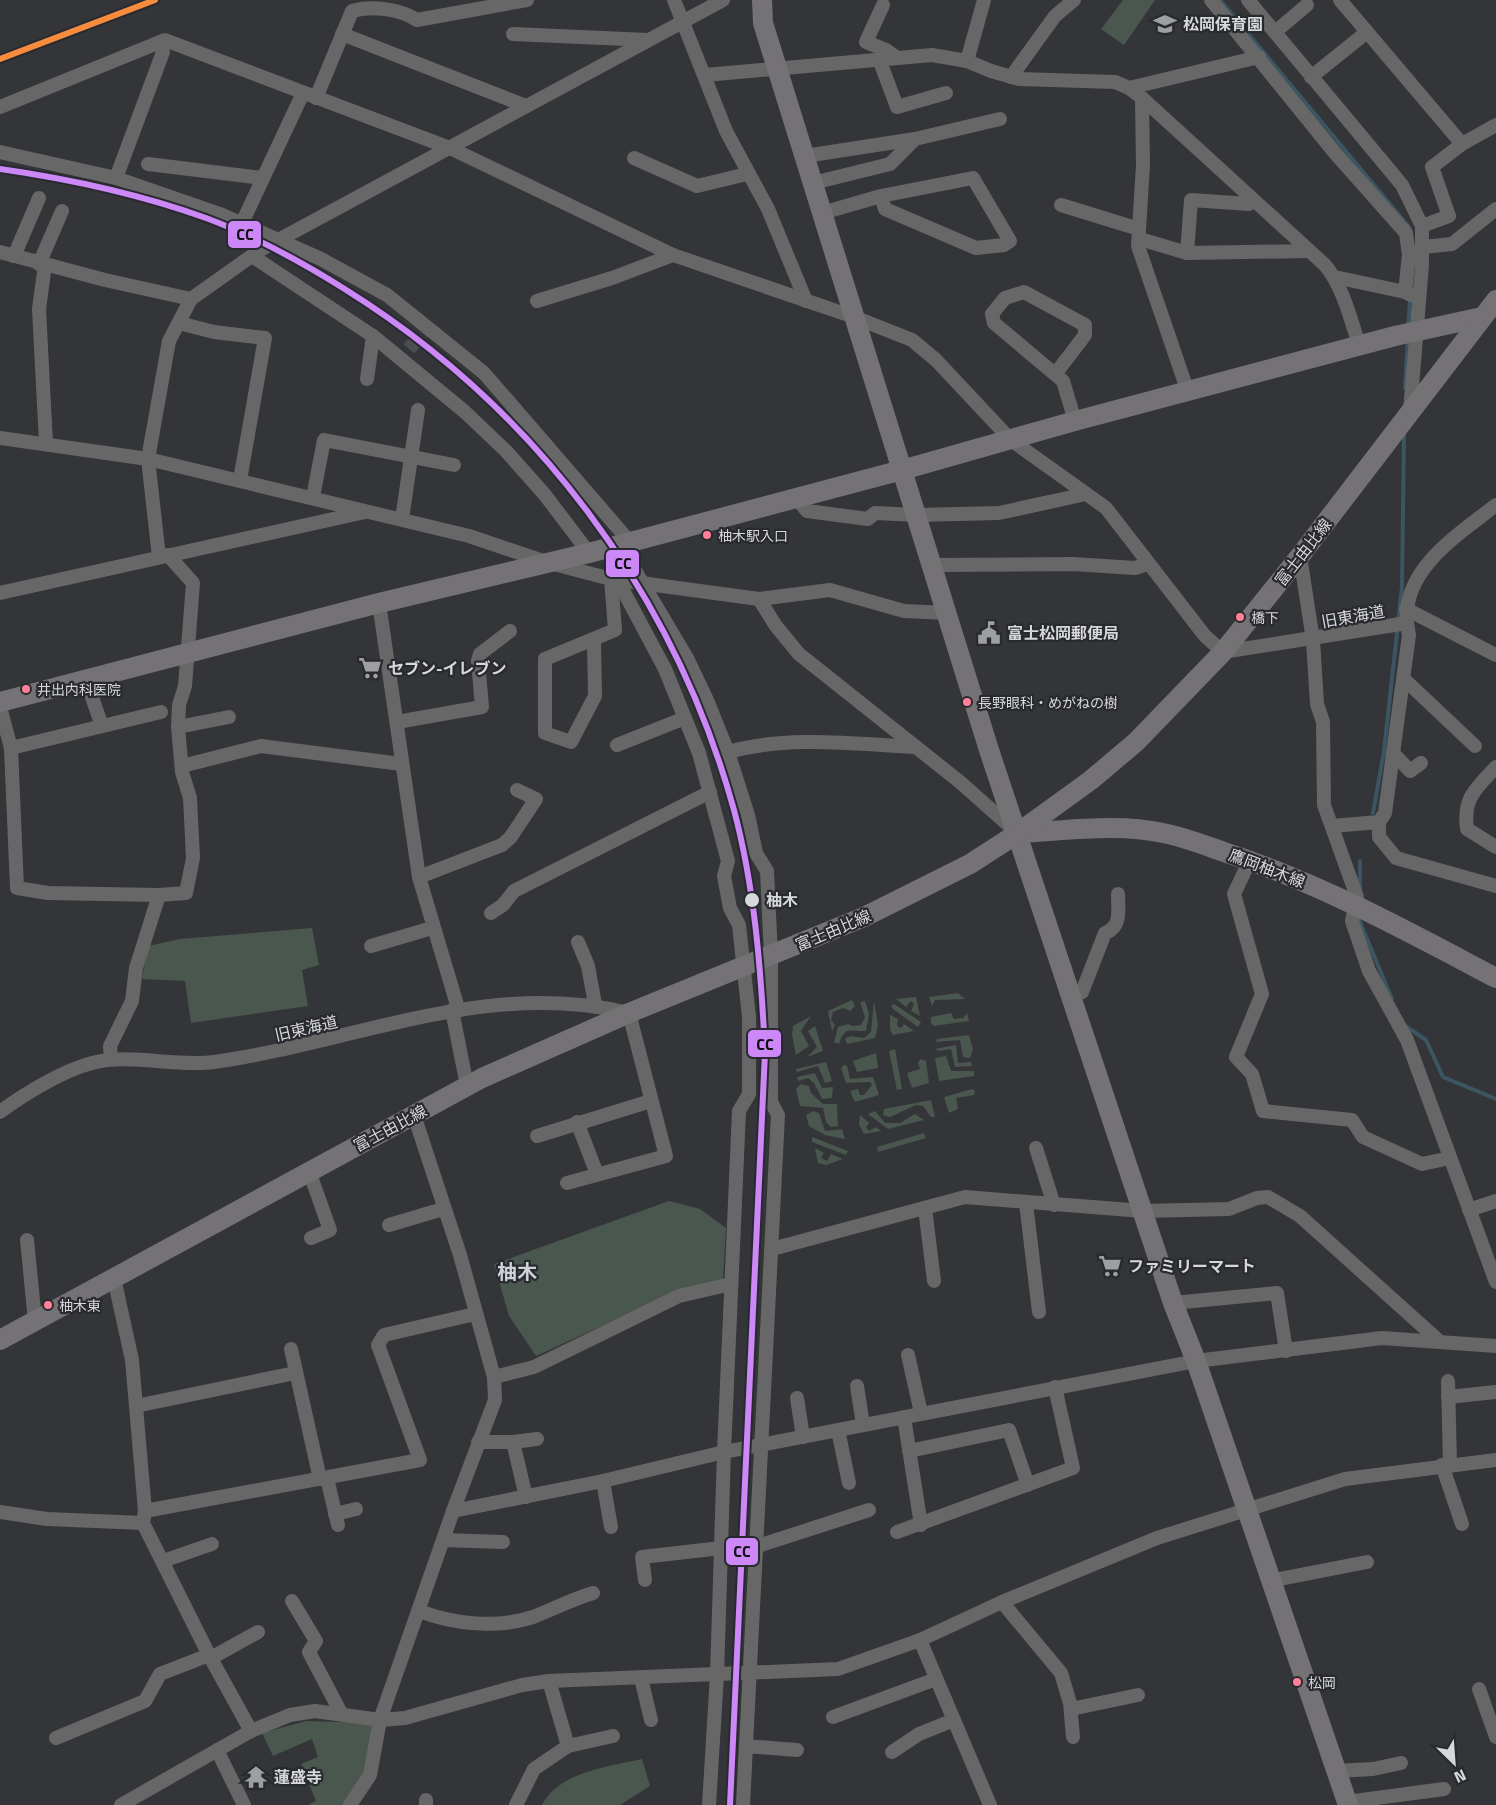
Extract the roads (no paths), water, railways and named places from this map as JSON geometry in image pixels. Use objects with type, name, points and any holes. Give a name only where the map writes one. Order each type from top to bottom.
[{"type":"street","points":[[242,223],[262,178],[310,95],[352,12],[362,8],[407,6],[417,20],[527,0]]},
{"type":"street","points":[[675,0],[682,23],[726,131],[747,174],[768,209],[806,301]]},
{"type":"street","points":[[0,707],[11,748],[17,888],[40,892],[159,895],[186,893],[193,858],[190,798],[182,766],[178,727],[179,705],[185,686],[193,583],[164,556],[148,459],[168,341],[191,299],[280,239],[723,0]]},
{"type":"street","points":[[762,0],[763,23],[1018,833],[1173,1303],[1196,1361],[1245,1510],[1348,1804],[1444,1789]]},
{"type":"street","points":[[967,61],[984,0]]},
{"type":"street","points":[[1011,77],[1055,16],[1074,0]]},
{"type":"street","points":[[1211,0],[1335,153],[1406,233],[1409,255],[1405,292]]},
{"type":"street","points":[[1248,0],[1402,185],[1422,226],[1423,247],[1418,300],[1408,334],[1410,413]]},
{"type":"street","points":[[1340,0],[1462,144]]},
{"type":"street","points":[[883,5],[866,42],[896,57]]},
{"type":"street","points":[[1275,32],[1307,5]]},
{"type":"street","points":[[1311,77],[1367,32]]},
{"type":"street","points":[[342,34],[526,106]]},
{"type":"street","points":[[513,34],[650,40]]},
{"type":"street","points":[[0,106],[165,40],[450,148],[673,255],[854,317],[912,340],[936,360],[1011,440],[1106,508],[1205,636],[1223,652]]},
{"type":"street","points":[[116,178],[163,52]]},
{"type":"street","points":[[705,75],[932,55],[967,61],[1011,77],[1115,82],[1129,88],[1142,98],[1335,277],[1360,347]]},
{"type":"street","points":[[1129,88],[1259,57]]},
{"type":"street","points":[[879,59],[897,107],[946,93]]},
{"type":"street","points":[[1142,98],[1143,165],[1138,246],[1188,392]]},
{"type":"street","points":[[805,156],[915,139],[1000,120]]},
{"type":"street","points":[[1422,226],[1449,216],[1432,167],[1462,144],[1496,125]]},
{"type":"street","points":[[813,183],[890,164],[915,139]]},
{"type":"street","points":[[0,152],[116,178],[242,223],[280,239],[387,296],[484,373],[625,544],[643,585],[687,658],[728,752],[748,814],[756,854],[767,871],[771,956],[771,1102],[778,1114],[743,1805]]},
{"type":"street","points":[[634,158],[697,186],[747,174]]},
{"type":"street","points":[[148,164],[262,178]]},
{"type":"street","points":[[822,213],[880,196],[973,178],[1010,241],[1004,245],[976,248],[885,208],[880,196]]},
{"type":"street","points":[[14,256],[39,198]]},
{"type":"street","points":[[1187,253],[1191,200],[1249,204],[1252,200]]},
{"type":"street","points":[[1061,205],[1187,253],[1308,250]]},
{"type":"street","points":[[1423,247],[1452,244],[1496,209]]},
{"type":"street","points":[[46,443],[39,309],[42,264],[62,211]]},
{"type":"street","points":[[0,252],[191,299]]},
{"type":"street","points":[[537,301],[612,278],[673,255]]},
{"type":"street","points":[[252,256],[373,336],[405,354],[506,451],[545,495],[589,553]]},
{"type":"street","points":[[1335,277],[1405,292],[1418,300]]},
{"type":"street","points":[[1056,374],[1085,335],[1085,325],[1024,292],[1005,298],[992,314],[994,323],[1063,381],[1075,421]]},
{"type":"street","name":"富士由比線","points":[[0,1340],[467,1086],[629,1013],[864,917],[970,864],[1018,833],[1090,780],[1136,742],[1223,652],[1300,556],[1496,300]]},
{"type":"street","points":[[0,702],[379,603],[625,544],[1075,421],[1408,334],[1482,317]]},
{"type":"street","points":[[179,323],[214,332],[265,338],[240,480]]},
{"type":"street","points":[[367,378],[373,336]]},
{"type":"street","points":[[402,519],[409,457],[418,410]]},
{"type":"street","points":[[0,438],[148,459],[240,480],[469,536],[546,562],[643,585],[759,599],[831,590],[904,611],[948,613]]},
{"type":"street","points":[[313,497],[324,440],[454,465]]},
{"type":"street","points":[[796,498],[807,511],[868,519],[875,513],[917,515],[999,513],[1086,494]]},
{"type":"street","name":"旧東海道","points":[[1223,652],[1313,640],[1406,616],[1417,576],[1455,537],[1496,505]]},
{"type":"street","points":[[0,593],[367,512]]},
{"type":"street","points":[[1300,556],[1313,640],[1317,704],[1323,723],[1324,805],[1352,880],[1357,904],[1352,921],[1369,971],[1407,1040],[1496,1282]]},
{"type":"street","points":[[932,565],[1072,564],[1135,568],[1148,564]]},
{"type":"street","points":[[594,639],[595,696],[571,742],[544,733],[545,659],[615,630],[614,579]]},
{"type":"street","points":[[614,579],[651,641],[685,718],[710,792],[728,861],[724,876],[730,908],[739,925],[746,965],[749,1094],[739,1111],[717,1675],[706,1804]]},
{"type":"street","points":[[759,599],[776,626],[800,654],[1018,833]]},
{"type":"street","points":[[379,603],[419,877],[455,1009],[467,1086]]},
{"type":"street","points":[[1406,616],[1496,655]]},
{"type":"street","points":[[1406,616],[1409,635],[1404,679],[1386,813],[1379,822],[1380,837],[1396,858],[1496,886]]},
{"type":"street","points":[[397,722],[482,707],[478,661],[480,654],[510,631]]},
{"type":"street","points":[[1404,679],[1475,746]]},
{"type":"street","points":[[86,680],[102,726]]},
{"type":"street","points":[[11,748],[161,712]]},
{"type":"street","points":[[178,727],[229,717]]},
{"type":"street","points":[[617,746],[685,718]]},
{"type":"street","points":[[728,752],[756,746],[810,742],[916,747]]},
{"type":"street","points":[[182,766],[261,746],[401,764]]},
{"type":"street","points":[[1393,753],[1410,771],[1421,763]]},
{"type":"street","points":[[1496,767],[1472,792],[1465,812],[1467,830],[1496,848]]},
{"type":"street","points":[[419,877],[492,849],[510,838],[536,799],[517,790]]},
{"type":"street","points":[[491,913],[503,905],[514,891],[710,792]]},
{"type":"street","points":[[1332,825],[1379,822]]},
{"type":"street","name":"鷹岡柚木線","points":[[1018,833],[1128,829],[1163,833],[1250,860],[1357,904],[1496,978]]},
{"type":"street","points":[[1250,860],[1234,894],[1262,994],[1236,1058],[1252,1074],[1263,1111],[1352,1120],[1363,1137],[1422,1164],[1450,1158]]},
{"type":"street","points":[[1069,990],[1082,992],[1105,933],[1113,930],[1118,922],[1118,894]]},
{"type":"street","points":[[111,1059],[110,1046],[132,1001],[136,968],[159,895]]},
{"type":"street","points":[[371,946],[432,928]]},
{"type":"street","points":[[578,942],[588,966],[595,1004]]},
{"type":"street","name":"旧東海道","points":[[0,1112],[70,1071],[111,1059],[210,1062],[266,1054],[455,1009],[506,1004],[595,1004],[629,1013]]},
{"type":"street","points":[[567,1183],[666,1156],[629,1013]]},
{"type":"street","points":[[537,1136],[651,1101]]},
{"type":"street","points":[[744,1102],[771,1102]]},
{"type":"street","points":[[350,1805],[370,1775],[380,1720],[478,1442],[493,1410],[494,1377],[460,1255],[414,1115]]},
{"type":"street","points":[[577,1122],[597,1174]]},
{"type":"street","points":[[1036,1148],[1054,1205]]},
{"type":"street","points":[[309,1171],[330,1230],[311,1238]]},
{"type":"street","points":[[772,1249],[965,1197],[1143,1211],[1229,1209],[1257,1198],[1268,1197],[1300,1216],[1439,1341]]},
{"type":"street","points":[[1469,1210],[1496,1201]]},
{"type":"street","points":[[1026,1203],[1039,1312]]},
{"type":"street","points":[[925,1208],[934,1281]]},
{"type":"street","points":[[389,1225],[443,1209]]},
{"type":"street","points":[[27,1240],[35,1321]]},
{"type":"street","points":[[114,1278],[132,1360],[144,1517],[210,1657],[251,1731]]},
{"type":"street","points":[[494,1377],[534,1367],[679,1296],[731,1284]]},
{"type":"street","points":[[1173,1303],[1277,1293],[1286,1351]]},
{"type":"street","points":[[0,1512],[47,1520],[144,1517],[420,1460],[378,1345],[384,1335],[475,1314]]},
{"type":"street","points":[[453,1511],[603,1481],[724,1452],[1196,1361],[1382,1338],[1496,1346]]},
{"type":"street","points":[[291,1349],[295,1373],[337,1520],[356,1509]]},
{"type":"street","points":[[908,1355],[921,1413]]},
{"type":"street","points":[[136,1406],[295,1373]]},
{"type":"street","points":[[1448,1380],[1446,1464],[1462,1524]]},
{"type":"street","points":[[857,1386],[863,1425]]},
{"type":"street","points":[[897,1532],[1073,1468],[1055,1387]]},
{"type":"street","points":[[1448,1397],[1496,1392]]},
{"type":"street","points":[[797,1398],[803,1437]]},
{"type":"street","points":[[904,1416],[921,1525]]},
{"type":"street","points":[[838,1430],[849,1483]]},
{"type":"street","points":[[909,1451],[1009,1430],[1028,1485]]},
{"type":"street","points":[[478,1442],[537,1439]]},
{"type":"street","points":[[513,1442],[526,1497]]},
{"type":"street","points":[[121,1805],[251,1731],[290,1715],[315,1711],[380,1720],[405,1718],[522,1685],[549,1681],[838,1670],[920,1640],[1002,1602],[1157,1538],[1345,1479],[1446,1464],[1496,1460]]},
{"type":"street","points":[[603,1481],[611,1527]]},
{"type":"street","points":[[755,1547],[868,1510]]},
{"type":"street","points":[[443,1540],[503,1542]]},
{"type":"street","points":[[163,1561],[212,1544]]},
{"type":"street","points":[[645,1580],[642,1557],[721,1548]]},
{"type":"street","points":[[1270,1581],[1366,1562]]},
{"type":"street","points":[[419,1611],[444,1620],[489,1623],[532,1617],[564,1601],[593,1593]]},
{"type":"street","points":[[292,1601],[316,1641],[309,1652],[341,1713]]},
{"type":"street","points":[[1002,1602],[1060,1673],[1066,1686],[1071,1709],[1073,1737]]},
{"type":"street","points":[[56,1738],[145,1701],[160,1674],[210,1657],[258,1632]]},
{"type":"street","points":[[920,1640],[990,1805]]},
{"type":"street","points":[[641,1678],[651,1720]]},
{"type":"street","points":[[833,1717],[936,1679]]},
{"type":"street","points":[[549,1681],[568,1746]]},
{"type":"street","points":[[1496,1693],[1481,1694],[1496,1737]]},
{"type":"street","points":[[1071,1709],[1138,1695]]},
{"type":"street","points":[[892,1752],[919,1734],[954,1720]]},
{"type":"street","points":[[516,1805],[534,1769],[568,1746],[613,1736]]},
{"type":"street","points":[[746,1746],[797,1749]]},
{"type":"street","points":[[217,1750],[244,1805]]},
{"type":"street","points":[[1336,1771],[1373,1769],[1401,1763]]},
{"type":"waterway","points":[[1220,0],[1409,227]]},
{"type":"waterway","points":[[1408,328],[1410,301]]},
{"type":"waterway","points":[[1405,388],[1408,338]]},
{"type":"waterway","points":[[1373,813],[1384,751],[1402,587],[1404,431]]},
{"type":"waterway","points":[[1360,861],[1360,891]]},
{"type":"waterway","points":[[1360,914],[1360,922],[1392,999]]},
{"type":"waterway","points":[[1404,1025],[1426,1040],[1443,1077],[1496,1099]]},
{"type":"tunnel","points":[[409,349],[428,326]]},
{"type":"place","name":"松岡保育園","points":[[1165,24]]},
{"type":"place","name":"柚木駅入口","points":[[707,535]]},
{"type":"place","name":"橋下","points":[[1240,617]]},
{"type":"place","name":"富士松岡郵便局","points":[[989,633]]},
{"type":"place","name":"セブン-イレブン","points":[[370,668]]},
{"type":"place","name":"井出内科医院","points":[[26,689]]},
{"type":"place","name":"長野眼科・めがねの樹","points":[[967,702]]},
{"type":"place","name":"柚木","points":[[752,900]]},
{"type":"place","name":"ファミリーマート","points":[[1110,1266]]},
{"type":"place","name":"柚木東","points":[[48,1305]]},
{"type":"place","name":"松岡","points":[[1297,1682]]},
{"type":"place","name":"蓮盛寺","points":[[256,1777]]},
{"type":"district","name":"柚木","points":[[517,1271]]}]
